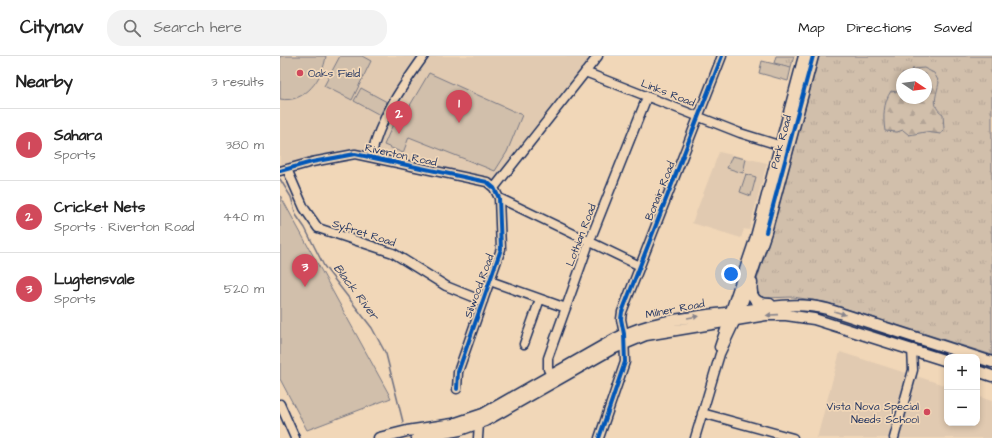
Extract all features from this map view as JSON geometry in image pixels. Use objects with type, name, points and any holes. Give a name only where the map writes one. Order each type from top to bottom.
[{"type":"main road","name":"Park Road","points":[[733,316],[754,271],[804,56]]},
{"type":"main road","name":"Park Road","points":[[733,316],[813,56]]},
{"type":"main road","points":[[754,271],[751,292],[754,299],[762,304],[785,304]]},
{"type":"main road","name":"Milner Road","points":[[417,438],[474,426],[624,338],[785,304],[812,305],[827,308],[992,362]]},
{"type":"main road","name":"Milner Road","points":[[733,316],[777,314],[797,316],[826,322],[944,360]]},
{"type":"main road","points":[[980,372],[992,376]]},
{"type":"main road","name":"Milner Road","points":[[379,438],[407,431],[453,424],[477,417],[554,378]]},
{"type":"street","points":[[371,157],[382,121],[399,92],[424,56]]},
{"type":"street","points":[[494,188],[598,56]]},
{"type":"street","name":"Bonair Road","points":[[599,438],[625,362],[621,315],[722,56]]},
{"type":"street","name":"Links Road","points":[[585,72],[647,97],[784,147]]},
{"type":"street","name":"Lothian Road","points":[[554,378],[547,362],[589,242],[647,97]]},
{"type":"street","name":"Riverton Road","points":[[284,170],[348,154],[371,157],[487,182],[494,188]]},
{"type":"street","name":"Syfret Road","points":[[284,170],[304,208],[318,228],[393,254],[446,286],[483,301]]},
{"type":"street","name":"Silwood Road","points":[[457,389],[458,372],[502,246],[499,198],[494,188]]},
{"type":"street","points":[[499,198],[640,266]]},
{"type":"street","points":[[490,281],[566,308]]},
{"type":"street","points":[[524,344],[540,299]]},
{"type":"street","name":"Park Road","points":[[695,438],[712,377],[718,348],[733,316]]},
{"type":"street","points":[[894,438],[913,370],[912,349]]},
{"type":"street","points":[[913,370],[920,360],[931,356]]},
{"type":"street","points":[[280,404],[294,438]]},
{"type":"street","points":[[702,413],[792,438]]},
{"type":"street","points":[[474,426],[475,438]]},
{"type":"street","points":[[474,426],[478,438]]},
{"type":"shaded area","points":[[280,56],[595,56],[496,181],[493,182],[369,153],[348,154],[280,167]]},
{"type":"shaded area","points":[[719,152],[767,163],[749,230],[744,229],[741,238],[692,223]]},
{"type":"shaded area","points":[[840,352],[906,373],[907,376],[890,438],[817,438]]},
{"type":"shaded area","name":"Vista Nova Special Needs School","points":[[916,376],[944,385],[944,426],[980,426],[980,397],[992,401],[992,438],[899,438]]},
{"type":"green space","name":"Oaks Field","points":[[280,56],[326,56],[321,73],[311,88],[297,97],[280,99]]},
{"type":"green space","points":[[340,56],[362,56],[371,61],[352,100],[324,86]]},
{"type":"green space","points":[[776,56],[794,56],[791,67],[774,63]]},
{"type":"green space","points":[[819,56],[992,56],[992,355],[825,302],[793,297],[765,298],[760,296],[757,291],[756,283],[774,224]]},
{"type":"green space","points":[[762,61],[791,68],[788,81],[759,73]]},
{"type":"green space","points":[[932,72],[939,82],[935,104],[939,111],[943,114],[944,129],[941,134],[925,132],[909,135],[903,130],[897,132],[885,131],[884,111],[886,100],[891,91],[896,92],[896,104],[932,104]]},
{"type":"green space","points":[[429,73],[522,115],[507,152],[495,171],[409,137],[403,153],[384,145],[396,117],[402,119]]},
{"type":"green space","points":[[361,88],[387,102],[380,115],[354,101]]},
{"type":"green space","points":[[732,156],[746,159],[743,173],[727,168]]},
{"type":"green space","points":[[746,174],[756,177],[751,196],[740,192]]},
{"type":"green space","points":[[280,195],[391,398],[307,430],[280,379]]},
{"type":"waterway","name":"Black River","points":[[280,179],[291,197],[296,215],[305,228],[324,266],[372,328],[386,354],[403,422]]},
{"type":"cycle path","points":[[599,438],[625,362],[624,334],[621,319],[622,312],[722,56]]},
{"type":"cycle path","points":[[766,232],[813,56]]},
{"type":"cycle path","points":[[280,171],[312,162],[355,154],[487,182],[494,188],[499,198],[501,249],[458,372],[457,389]]},
{"type":"place","name":"Oaks Field","points":[[300,73]]},
{"type":"place","name":"Sahara","points":[[459,123]]},
{"type":"place","name":"Cricket Nets","points":[[399,134]]},
{"type":"place","name":"Lugtensvale","points":[[305,287]]},
{"type":"place","name":"Vista Nova Special Needs School","points":[[927,412]]}]
